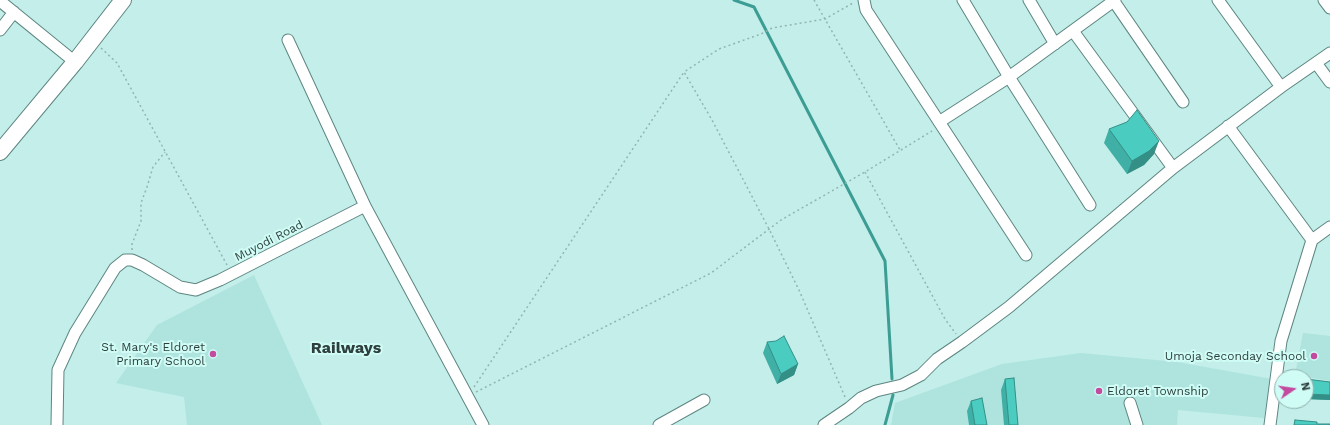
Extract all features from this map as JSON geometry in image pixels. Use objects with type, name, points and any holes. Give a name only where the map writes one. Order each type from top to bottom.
[{"type":"highway","points":[[0,152],[75,62],[123,0]]},
{"type":"street","points":[[963,0],[1009,77],[1090,205]]},
{"type":"street","points":[[1029,0],[1055,44]]},
{"type":"street","points":[[940,124],[1009,77],[1114,0],[1183,102]]},
{"type":"street","points":[[1218,0],[1280,87]]},
{"type":"street","points":[[1324,0],[1330,8]]},
{"type":"street","points":[[0,1],[75,62]]},
{"type":"street","points":[[859,2],[866,10],[1026,255]]},
{"type":"street","points":[[0,30],[14,12]]},
{"type":"street","points":[[1073,31],[1173,168]]},
{"type":"street","points":[[288,40],[365,206],[483,425]]},
{"type":"street","points":[[824,425],[861,398],[876,391],[902,385],[921,375],[937,359],[1009,306],[1173,168],[1280,87],[1330,52]]},
{"type":"street","points":[[1316,63],[1330,82]]},
{"type":"street","points":[[1228,126],[1312,240]]},
{"type":"street","name":"Muyodi Road","points":[[132,260],[143,264],[180,287],[196,290],[232,274],[365,206]]},
{"type":"street","points":[[1270,425],[1281,341],[1312,240],[1330,227]]},
{"type":"street","points":[[57,425],[58,370],[72,339],[115,268],[124,260],[132,260]]},
{"type":"street","points":[[659,425],[704,400]]},
{"type":"street","points":[[1130,403],[1137,425]]},
{"type":"path","points":[[814,0],[900,150]]},
{"type":"path","points":[[468,397],[684,72],[719,49],[761,34],[772,28],[825,19],[859,2]]},
{"type":"path","points":[[92,39],[117,63],[232,274]]},
{"type":"path","points":[[684,72],[712,120],[799,290],[849,408]]},
{"type":"path","points":[[468,397],[711,274],[781,220],[864,172],[940,124]]},
{"type":"path","points":[[132,260],[132,244],[141,221],[141,203],[153,167],[165,151]]},
{"type":"path","points":[[864,172],[945,319],[962,342]]},
{"type":"shaded area","name":"St. Mary's Eldoret Primary School","points":[[254,275],[322,425],[187,425],[184,397],[116,383],[157,325]]},
{"type":"shaded area","name":"Umoja Seconday School","points":[[1303,333],[1330,336],[1330,381],[1314,378],[1314,369],[1296,369]]},
{"type":"shaded area","name":"Eldoret Township","points":[[1081,353],[1177,362],[1272,379],[1264,418],[1178,410],[1177,425],[891,425],[895,403],[1002,364]]},
{"type":"building","points":[[1137,110],[1159,141],[1149,151],[1132,161],[1109,129],[1127,122]]},
{"type":"building","points":[[784,336],[798,364],[781,374],[767,342],[776,341]]},
{"type":"building","points":[[1014,378],[1018,425],[1009,425],[1005,379]]},
{"type":"building","points":[[1314,380],[1330,382],[1330,395],[1314,394]]},
{"type":"building","points":[[982,398],[987,425],[975,425],[971,401]]},
{"type":"building","points":[[1295,420],[1317,422],[1317,424],[1330,425],[1294,425]]},
{"type":"waterway","points":[[734,0],[754,7],[885,261],[892,379]]},
{"type":"waterway","points":[[885,425],[893,395]]},
{"type":"place","name":"St. Mary's Eldoret Primary School","points":[[213,354]]},
{"type":"place","name":"Umoja Seconday School","points":[[1314,356]]},
{"type":"place","name":"Eldoret Township","points":[[1099,391]]},
{"type":"district","name":"Railways","points":[[346,348]]}]
